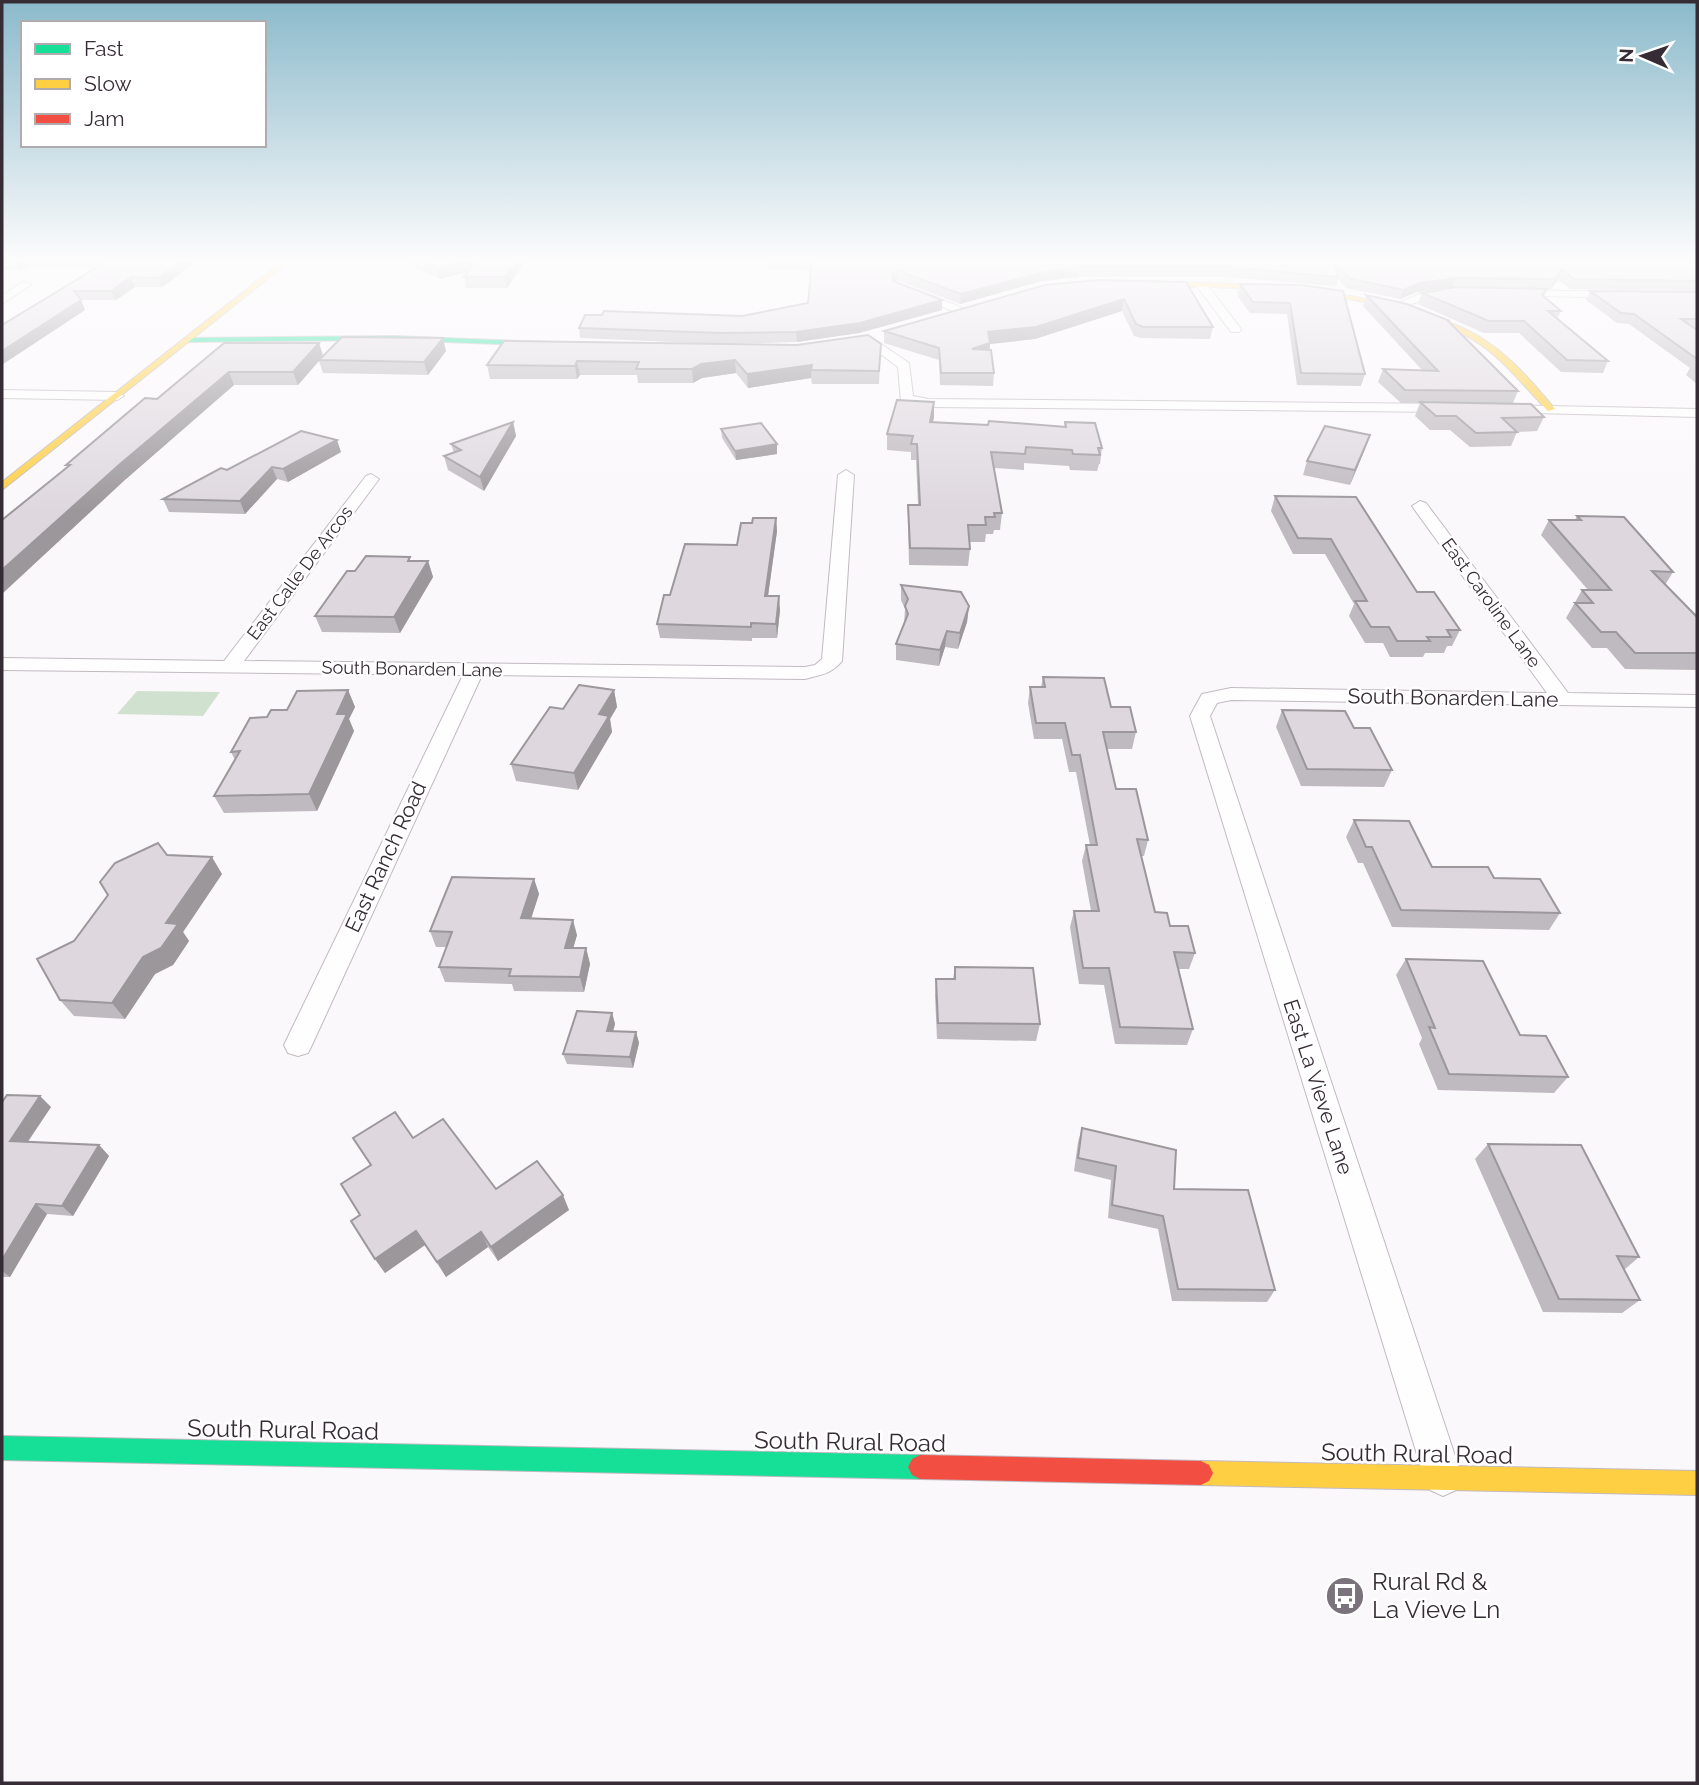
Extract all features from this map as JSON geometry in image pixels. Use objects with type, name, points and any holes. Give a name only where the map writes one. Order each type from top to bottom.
[{"type":"main road","points":[[2,487],[181,345]]},
{"type":"main road","points":[[1486,345],[1551,409]]},
{"type":"main road","name":"South Rural Road","points":[[2,1448],[1697,1483]]},
{"type":"street","points":[[870,345],[904,366],[906,399],[928,403],[1468,408]]},
{"type":"street","points":[[2,394],[117,396]]},
{"type":"street","points":[[1495,409],[1697,413]]},
{"type":"street","name":"South Bonarden Lane","points":[[2,664],[805,673],[822,670],[832,661],[846,475]]},
{"type":"street","name":"East Calle De Arcos","points":[[229,667],[370,479]]},
{"type":"street","name":"East Caroline Lane","points":[[1420,506],[1562,699]]},
{"type":"street","name":"East Ranch Road","points":[[298,1045],[475,670]]},
{"type":"street","name":"South Bonarden Lane","points":[[1209,698],[1231,694],[1697,701]]},
{"type":"street","name":"East La Vieve Lane","points":[[1209,698],[1200,716],[1443,1477]]},
{"type":"green space","points":[[137,691],[220,692],[203,716],[117,714]]},
{"type":"building","points":[[221,345],[317,345],[293,372],[229,372],[119,465],[2,570],[2,520],[70,465],[66,465],[145,398],[157,399]]},
{"type":"building","points":[[334,345],[437,345],[424,362],[319,360]]},
{"type":"building","points":[[501,345],[881,345],[879,371],[811,370],[812,365],[747,374],[735,360],[701,364],[692,369],[636,369],[639,362],[577,361],[575,366],[487,365]]},
{"type":"building","points":[[930,345],[983,345],[972,349],[991,350],[994,373],[941,373],[939,348]]},
{"type":"building","points":[[1297,345],[1357,345],[1365,374],[1301,373]]},
{"type":"building","points":[[1414,345],[1472,345],[1518,391],[1405,390],[1383,369],[1438,371]]},
{"type":"building","points":[[1551,345],[1589,345],[1608,361],[1567,360]]},
{"type":"building","points":[[1678,345],[1697,345],[1697,359]]},
{"type":"building","points":[[897,400],[934,402],[930,422],[988,425],[989,421],[1066,427],[1065,422],[1095,423],[1102,448],[1098,448],[1100,455],[1026,447],[1025,454],[991,452],[1002,513],[994,513],[995,517],[985,517],[986,525],[968,525],[970,549],[910,548],[908,505],[920,505],[917,444],[911,444],[913,436],[887,434]]},
{"type":"building","points":[[1420,402],[1531,404],[1544,417],[1502,418],[1517,432],[1476,433],[1456,416],[1436,416]]},
{"type":"building","points":[[513,422],[480,477],[444,456],[461,450],[451,444]]},
{"type":"building","points":[[761,423],[777,444],[735,451],[721,429]]},
{"type":"building","points":[[1325,426],[1370,435],[1355,470],[1307,461]]},
{"type":"building","points":[[301,431],[337,440],[283,469],[272,467],[240,501],[163,499],[221,468],[227,470]]},
{"type":"building","points":[[1275,496],[1356,497],[1417,592],[1434,592],[1460,630],[1447,630],[1451,637],[1427,637],[1430,641],[1397,641],[1389,627],[1371,627],[1355,601],[1367,601],[1331,539],[1298,538]]},
{"type":"building","points":[[1577,516],[1624,517],[1673,572],[1652,571],[1697,617],[1697,653],[1635,653],[1616,632],[1601,632],[1575,603],[1593,603],[1582,590],[1611,590],[1549,520],[1581,520]]},
{"type":"building","points":[[753,518],[776,518],[765,596],[779,596],[776,624],[751,623],[751,627],[657,624],[664,595],[670,595],[685,544],[737,545],[741,523],[752,523]]},
{"type":"building","points":[[366,556],[410,557],[408,561],[428,561],[394,617],[315,616],[347,571],[355,571]]},
{"type":"building","points":[[901,585],[961,592],[969,606],[960,633],[947,631],[940,650],[896,644],[908,614],[905,606],[908,599]]},
{"type":"building","points":[[1043,677],[1104,678],[1111,707],[1130,707],[1136,732],[1103,732],[1116,789],[1136,789],[1148,840],[1137,839],[1155,912],[1167,913],[1170,926],[1188,926],[1195,953],[1174,952],[1193,1029],[1120,1027],[1109,968],[1083,968],[1074,911],[1099,911],[1086,845],[1097,845],[1080,755],[1072,755],[1065,723],[1036,723],[1030,687],[1045,687]]},
{"type":"building","points":[[579,685],[614,690],[599,714],[609,716],[574,773],[511,764],[550,707],[563,709]]},
{"type":"building","points":[[348,690],[337,714],[347,714],[309,794],[214,796],[240,751],[231,752],[250,718],[267,717],[271,710],[287,710],[297,691]]},
{"type":"building","points":[[1282,710],[1345,711],[1354,728],[1370,728],[1392,770],[1307,769]]},
{"type":"building","points":[[1354,820],[1409,821],[1432,867],[1488,867],[1494,878],[1540,879],[1560,913],[1401,910],[1372,847],[1366,847]]},
{"type":"building","points":[[158,843],[167,855],[212,857],[166,923],[178,924],[161,948],[143,957],[112,1003],[60,1000],[37,959],[74,941],[108,895],[100,882],[115,863]]},
{"type":"building","points":[[452,877],[534,879],[521,918],[573,920],[565,948],[586,948],[580,977],[509,976],[511,969],[439,967],[452,932],[430,931]]},
{"type":"building","points":[[1406,959],[1483,961],[1520,1035],[1546,1036],[1568,1077],[1449,1074],[1429,1027],[1435,1028]]},
{"type":"building","points":[[955,967],[1033,968],[1040,1024],[938,1023],[936,979],[955,979]]},
{"type":"building","points":[[577,1011],[612,1013],[607,1031],[636,1032],[630,1057],[563,1054]]},
{"type":"building","points":[[7,1095],[40,1096],[10,1141],[99,1145],[62,1206],[36,1204],[2,1260],[2,1102]]},
{"type":"building","points":[[395,1112],[413,1138],[443,1119],[496,1189],[537,1161],[563,1195],[491,1247],[481,1232],[437,1262],[416,1231],[375,1259],[351,1221],[360,1215],[341,1184],[371,1165],[353,1138]]},
{"type":"building","points":[[1082,1128],[1176,1150],[1174,1189],[1248,1190],[1275,1290],[1178,1289],[1163,1216],[1112,1205],[1116,1166],[1078,1158]]},
{"type":"building","points":[[1488,1144],[1581,1145],[1639,1257],[1617,1256],[1640,1300],[1559,1299]]},
{"type":"traffic: fast","points":[[2,1448],[920,1467]]},
{"type":"traffic: slow","points":[[2,487],[181,345]]},
{"type":"traffic: slow","points":[[1487,345],[1551,409]]},
{"type":"traffic: slow","points":[[1201,1473],[1697,1483]]},
{"type":"traffic: jam","points":[[920,1467],[1201,1473]]},
{"type":"place","name":"Rural Rd & La Vieve Ln","points":[[1345,1596]]}]
